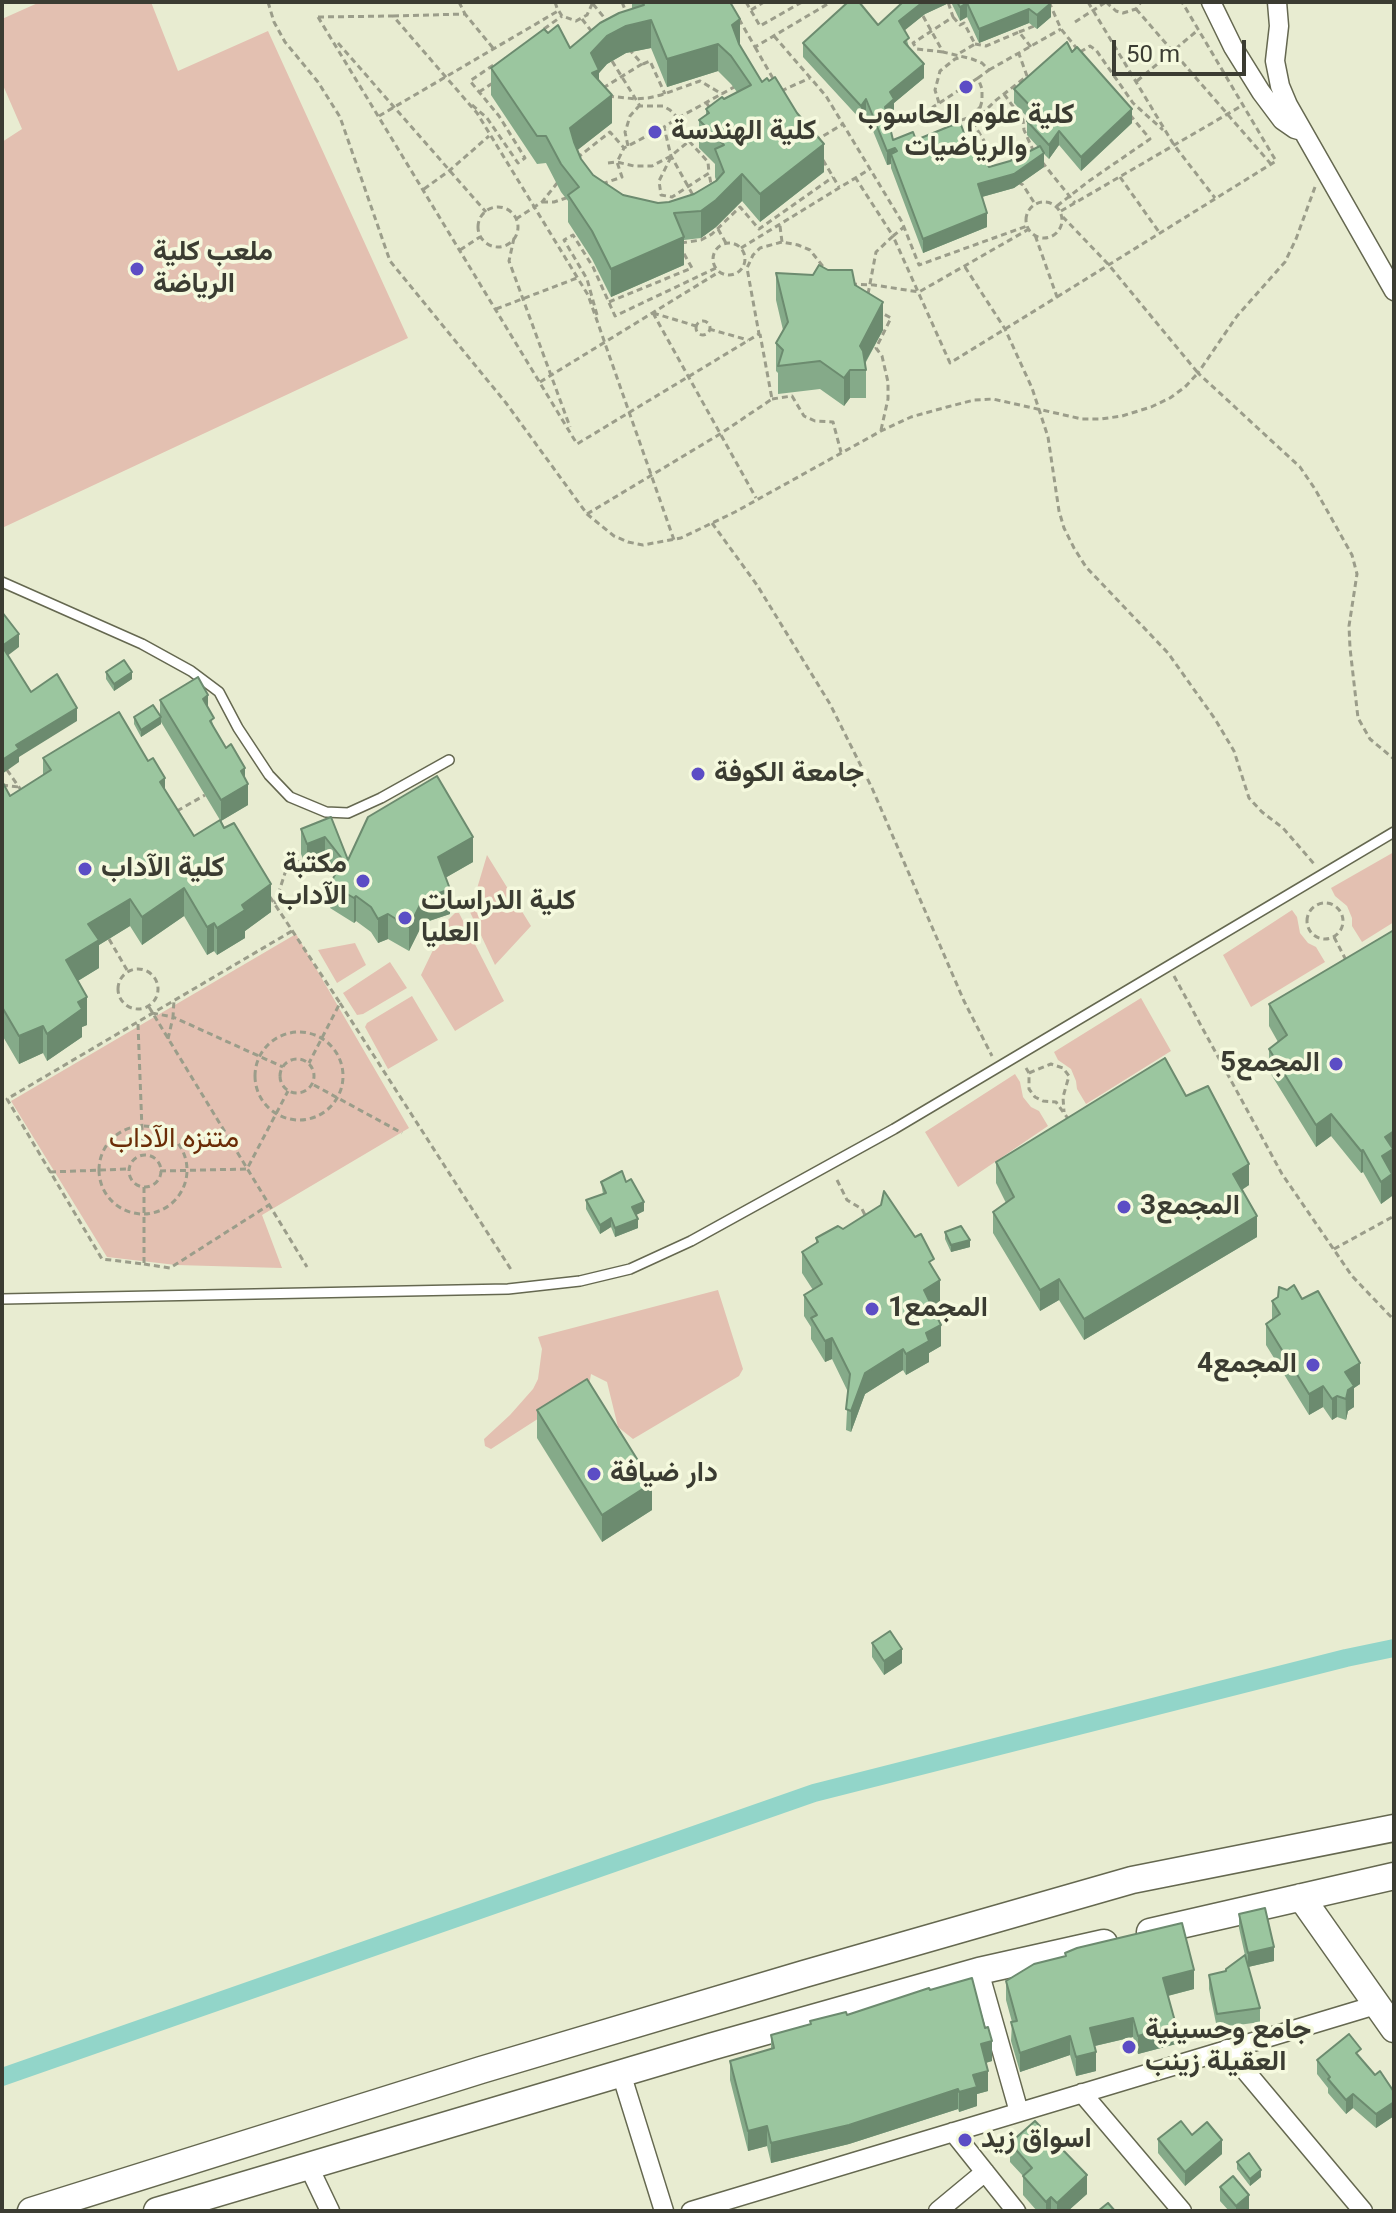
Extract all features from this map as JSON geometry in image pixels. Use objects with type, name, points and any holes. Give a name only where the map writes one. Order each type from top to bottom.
[{"type":"main road","points":[[31,2211],[481,2070],[1132,1880],[1394,1828]]},
{"type":"main road","points":[[157,2211],[942,1981],[1394,1876]]},
{"type":"main road","points":[[1301,1897],[1387,2017]]},
{"type":"main road","points":[[986,1970],[974,1944],[979,1930],[991,1921]]},
{"type":"main road","points":[[928,1939],[944,1953],[947,1968],[942,1981]]},
{"type":"street","points":[[1211,2],[1233,47],[1261,92],[1282,120],[1303,132]]},
{"type":"street","points":[[1277,2],[1276,71],[1280,86],[1394,291]]},
{"type":"street","points":[[986,1970],[1019,2112]]},
{"type":"street","points":[[691,2211],[1227,2049],[1387,2017]]},
{"type":"street","points":[[1227,2049],[1363,2211]]},
{"type":"street","points":[[621,2073],[664,2211]]},
{"type":"street","points":[[1082,2093],[1182,2211]]},
{"type":"street","points":[[953,2132],[1016,2211]]},
{"type":"street","points":[[308,2165],[330,2211]]},
{"type":"street","points":[[938,2211],[985,2172]]},
{"type":"lane","points":[[2,582],[142,644],[191,671],[219,692],[269,775],[290,797],[326,812],[348,813],[449,760]]},
{"type":"lane","points":[[2,1299],[508,1289],[580,1281],[630,1269],[691,1241],[880,1136],[1394,832]]},
{"type":"path","points":[[268,2],[285,42],[325,91],[340,117],[390,261],[506,403],[587,514],[614,536],[643,545],[674,540],[712,523],[911,417],[974,400],[993,399],[1082,419],[1101,419],[1122,416],[1170,398],[1198,373],[1237,316],[1285,262],[1315,186],[1314,151]]},
{"type":"path","points":[[459,2],[494,49]]},
{"type":"path","points":[[555,2],[562,16],[570,20],[582,19],[593,3],[610,25]]},
{"type":"path","points":[[622,2],[628,16]]},
{"type":"path","points":[[746,2],[760,26],[802,2]]},
{"type":"path","points":[[751,10],[764,2]]},
{"type":"path","points":[[790,2],[792,8]]},
{"type":"path","points":[[755,47],[831,2]]},
{"type":"path","points":[[948,2],[953,17],[960,25],[964,23],[975,44]]},
{"type":"path","points":[[1088,2],[1174,145],[1215,198]]},
{"type":"path","points":[[1075,22],[1106,2],[1123,13],[1136,9],[1141,2]]},
{"type":"path","points":[[855,177],[893,236],[950,363],[1276,161],[1182,2]]},
{"type":"path","points":[[1052,3],[1061,29],[1080,52],[1090,46],[1096,50],[1133,103],[1167,133]]},
{"type":"path","points":[[1136,9],[1271,164]]},
{"type":"path","points":[[379,116],[558,11]]},
{"type":"path","points":[[735,13],[781,91],[810,78]]},
{"type":"path","points":[[465,14],[318,17],[577,444],[759,334]]},
{"type":"path","points":[[393,16],[477,113],[588,295],[674,540]]},
{"type":"path","points":[[541,32],[562,16]]},
{"type":"path","points":[[923,16],[943,52]]},
{"type":"path","points":[[953,17],[917,38],[914,46],[965,56],[982,63],[989,70]]},
{"type":"path","points":[[582,19],[599,42]]},
{"type":"path","points":[[958,54],[975,44],[986,46],[1044,22]]},
{"type":"path","points":[[982,105],[963,121],[947,122],[939,119],[933,107],[989,70],[1061,29]]},
{"type":"path","points":[[1136,82],[1198,30]]},
{"type":"path","points":[[1019,32],[1031,47]]},
{"type":"path","points":[[774,36],[826,96],[904,227],[919,265],[1028,227]]},
{"type":"path","points":[[332,37],[486,212]]},
{"type":"path","points":[[626,45],[642,64]]},
{"type":"path","points":[[1019,54],[1027,76]]},
{"type":"path","points":[[607,55],[640,106]]},
{"type":"path","points":[[939,103],[935,90],[940,71],[955,59],[965,56]]},
{"type":"path","points":[[463,97],[487,118],[518,163],[525,158],[499,116],[470,81],[504,58]]},
{"type":"path","points":[[665,94],[650,61],[603,88],[603,92],[615,97],[636,99],[665,94],[700,81],[722,94]]},
{"type":"path","points":[[978,119],[1004,94],[1037,70]]},
{"type":"path","points":[[479,92],[501,77]]},
{"type":"path","points":[[978,78],[982,105],[975,126],[1001,170]]},
{"type":"path","points":[[594,187],[622,177],[617,162],[626,147],[745,81]]},
{"type":"path","points":[[1113,93],[1120,86]]},
{"type":"path","points":[[1004,94],[1023,120],[1031,148],[1075,203]]},
{"type":"path","points":[[706,102],[716,119]]},
{"type":"path","points":[[1061,211],[1243,105]]},
{"type":"path","points":[[626,147],[625,132],[630,116],[640,106],[663,106],[678,118]]},
{"type":"path","points":[[1057,206],[1150,139],[1131,116]]},
{"type":"path","points":[[812,143],[843,124]]},
{"type":"path","points":[[608,163],[652,166],[671,156],[707,126]]},
{"type":"path","points":[[664,127],[671,156],[697,201]]},
{"type":"path","points":[[499,134],[507,129]]},
{"type":"path","points":[[570,167],[610,132],[626,147]]},
{"type":"path","points":[[424,189],[490,135]]},
{"type":"path","points":[[689,141],[708,162],[712,185]]},
{"type":"path","points":[[819,154],[839,187]]},
{"type":"path","points":[[671,156],[659,181],[661,195],[672,197],[709,173]]},
{"type":"path","points":[[741,248],[870,169]]},
{"type":"path","points":[[609,302],[692,268],[679,243],[701,240],[712,234],[740,207],[759,229],[833,177]]},
{"type":"path","points":[[1120,177],[1159,233]]},
{"type":"path","points":[[1012,178],[1023,185],[1035,204]]},
{"type":"path","points":[[516,219],[542,202],[560,179]]},
{"type":"path","points":[[542,202],[554,202],[580,193]]},
{"type":"path","points":[[807,194],[814,202]]},
{"type":"path","points":[[1063,217],[1061,229],[1052,237],[1040,238],[1028,227],[1027,214],[1035,204],[1046,201],[1057,206],[1063,217],[1108,264],[1198,373],[1300,467],[1315,489],[1352,555],[1357,574],[1349,626],[1358,718],[1370,739],[1394,759]]},
{"type":"path","points":[[514,238],[504,246],[490,246],[480,237],[478,224],[486,212],[495,207],[507,210],[516,219],[517,232],[509,261],[573,437]]},
{"type":"path","points":[[716,218],[726,243]]},
{"type":"path","points":[[779,224],[782,242]]},
{"type":"path","points":[[866,301],[876,252],[904,227]]},
{"type":"path","points":[[843,284],[919,292],[1028,227]]},
{"type":"path","points":[[601,332],[587,279],[564,240],[573,235],[592,265],[615,316],[718,270],[734,274],[760,248],[770,244],[782,242],[810,250],[827,271]]},
{"type":"path","points":[[1035,235],[1057,297]]},
{"type":"path","points":[[460,250],[480,237]]},
{"type":"path","points":[[718,270],[713,263],[717,248],[726,243],[741,248],[772,399]]},
{"type":"path","points":[[583,271],[592,265]]},
{"type":"path","points":[[965,266],[1005,329],[1040,409],[1054,468],[1059,511],[1074,548],[1086,567],[1168,653],[1215,719],[1234,751],[1249,798],[1299,844],[1322,875]]},
{"type":"path","points":[[540,382],[718,270]]},
{"type":"path","points":[[496,309],[577,278]]},
{"type":"path","points":[[878,310],[891,318],[876,348],[882,356],[888,382],[888,399],[881,431]]},
{"type":"path","points":[[653,313],[696,326]]},
{"type":"path","points":[[653,313],[756,499]]},
{"type":"path","points":[[696,326],[705,321],[709,329]]},
{"type":"path","points":[[696,326],[702,335],[709,329]]},
{"type":"path","points":[[709,329],[749,340]]},
{"type":"path","points":[[587,514],[772,399],[792,396],[804,416],[815,421],[833,422],[841,453]]},
{"type":"path","points":[[712,523],[757,585],[830,704],[872,788],[964,1001],[999,1067]]},
{"type":"path","points":[[2,785],[20,788],[7,770]]},
{"type":"path","points":[[174,812],[205,795]]},
{"type":"path","points":[[275,904],[285,873],[294,862],[304,861]]},
{"type":"path","points":[[266,891],[512,1271]]},
{"type":"path","points":[[1316,905],[1334,905],[1342,914],[1343,927],[1334,937],[1319,939],[1309,931],[1308,914],[1316,905]]},
{"type":"path","points":[[269,1205],[170,1268],[102,1259],[7,1099],[292,931]]},
{"type":"path","points":[[1334,937],[1349,965]]},
{"type":"path","points":[[109,939],[128,971]]},
{"type":"path","points":[[1169,966],[1282,1174],[1352,1276],[1394,1320]]},
{"type":"path","points":[[142,969],[154,976],[157,996],[149,1007],[130,1008],[121,999],[118,987],[128,971],[142,969]]},
{"type":"path","points":[[168,1039],[174,1000]]},
{"type":"path","points":[[309,1063],[340,1003]]},
{"type":"path","points":[[149,1007],[307,1267]]},
{"type":"path","points":[[152,1013],[173,1017],[283,1067]]},
{"type":"path","points":[[137,1022],[143,1156]]},
{"type":"path","points":[[300,1032],[321,1038],[335,1051],[342,1066],[343,1083],[337,1098],[326,1111],[311,1119],[293,1120],[276,1114],[263,1101],[256,1084],[260,1056],[270,1043],[284,1035],[300,1032]]},
{"type":"path","points":[[298,1059],[309,1063],[314,1073],[313,1085],[299,1094],[288,1091],[280,1077],[283,1067],[298,1059]]},
{"type":"path","points":[[1029,1073],[1051,1064],[1063,1068],[1069,1076],[1063,1097],[1064,1112]]},
{"type":"path","points":[[1024,1065],[1029,1073],[1029,1089],[1035,1097],[1056,1102],[1073,1126]]},
{"type":"path","points":[[313,1085],[402,1133]]},
{"type":"path","points":[[247,1169],[288,1091]]},
{"type":"path","points":[[142,1126],[159,1129],[174,1138],[184,1153],[188,1170],[187,1180],[178,1198],[163,1210],[144,1215],[127,1211],[112,1202],[103,1188],[99,1171],[102,1154],[111,1139],[125,1129],[142,1126]]},
{"type":"path","points":[[143,1156],[157,1161],[160,1171],[154,1184],[144,1187],[134,1183],[129,1174],[134,1160],[143,1156]]},
{"type":"path","points":[[50,1172],[129,1169]]},
{"type":"path","points":[[160,1171],[247,1169]]},
{"type":"path","points":[[837,1180],[847,1200],[862,1209],[868,1221]]},
{"type":"path","points":[[144,1187],[144,1264]]},
{"type":"path","points":[[1334,1249],[1394,1216]]},
{"type":"green space","points":[[40,2],[151,2],[178,71],[268,31],[408,338],[2,528],[2,142],[22,129],[2,83],[2,19]]},
{"type":"green space","points":[[1394,852],[1394,922],[1362,942],[1352,926],[1347,906],[1331,888]]},
{"type":"green space","points":[[487,855],[531,926],[495,965],[470,912]]},
{"type":"green space","points":[[1292,910],[1297,917],[1300,933],[1316,947],[1325,962],[1251,1007],[1223,955]]},
{"type":"green space","points":[[459,913],[504,1001],[455,1031],[421,975],[447,921]]},
{"type":"green space","name":"متنزه الآداب","points":[[296,934],[409,1128],[262,1215],[282,1268],[176,1265],[107,1257],[11,1101]]},
{"type":"green space","points":[[355,943],[366,965],[337,983],[318,950]]},
{"type":"green space","points":[[390,962],[407,988],[357,1015],[343,993]]},
{"type":"green space","points":[[412,996],[438,1040],[388,1069],[365,1027]]},
{"type":"green space","points":[[1141,998],[1171,1051],[1086,1104],[1071,1069],[1058,1060],[1054,1052]]},
{"type":"green space","points":[[1015,1074],[1023,1097],[1039,1111],[1048,1126],[958,1187],[925,1132]]},
{"type":"green space","points":[[718,1290],[743,1369],[739,1376],[633,1439],[618,1427],[607,1382],[591,1374],[589,1386],[491,1449],[485,1446],[484,1439],[510,1415],[538,1379],[542,1349],[538,1337]]},
{"type":"building","points":[[642,2],[730,2],[740,19],[732,25],[739,44],[762,82],[775,77],[797,113],[824,144],[760,194],[742,174],[701,211],[674,213],[684,237],[611,269],[592,231],[568,195],[579,187],[561,164],[546,136],[537,136],[491,68],[544,29],[548,33],[558,25],[570,48],[600,23],[644,5]],"holes":[[[651,20],[667,59],[718,44],[731,56],[751,85],[724,99],[722,97],[706,109],[709,113],[699,120],[724,145],[715,149],[724,172],[716,181],[694,194],[658,203],[623,195],[593,175],[581,159],[570,128],[612,95],[592,73],[599,70],[591,53],[607,36],[626,26]]]},
{"type":"building","points":[[848,2],[859,2],[878,25],[903,2],[923,2],[899,21],[909,38],[904,42],[924,64],[890,92],[894,99],[885,107],[893,140],[913,132],[916,140],[960,122],[971,152],[979,149],[989,167],[1010,161],[1040,146],[1044,153],[1014,174],[978,184],[987,213],[923,239],[891,154],[897,151],[895,148],[887,151],[866,99],[861,106],[803,43]]},
{"type":"building","points":[[957,2],[1051,3],[1037,15],[1029,9],[979,29],[967,3],[960,7]]},
{"type":"building","points":[[1067,42],[1072,52],[1077,47],[1132,109],[1081,157],[1059,131],[1049,145],[1027,121],[1036,112],[1014,89]]},
{"type":"building","points":[[819,265],[828,270],[852,270],[855,285],[883,302],[860,346],[866,370],[850,370],[844,378],[820,361],[778,366],[783,350],[776,343],[788,322],[776,273],[813,275]]},
{"type":"building","points":[[2,612],[19,634],[2,646]]},
{"type":"building","points":[[2,646],[31,692],[57,674],[77,708],[16,745],[19,749],[2,760]]},
{"type":"building","points":[[124,660],[132,672],[114,684],[106,672]]},
{"type":"building","points":[[198,677],[208,695],[203,699],[214,718],[210,721],[226,748],[231,744],[245,768],[241,771],[248,784],[221,800],[160,700]]},
{"type":"building","points":[[153,705],[161,717],[141,730],[134,717]]},
{"type":"building","name":"كلية الآداب","points":[[119,712],[148,761],[153,758],[165,778],[160,782],[194,836],[220,820],[224,828],[234,823],[271,884],[242,905],[245,910],[217,928],[214,923],[207,927],[184,888],[142,917],[130,899],[88,924],[99,940],[66,960],[87,997],[78,1002],[82,1009],[47,1034],[43,1026],[19,1036],[2,1007],[2,784],[10,796],[51,770],[43,758]]},
{"type":"building","points":[[437,776],[473,837],[438,857],[450,889],[423,899],[409,927],[388,914],[378,919],[371,907],[356,896],[354,898],[330,884],[343,860],[325,837],[307,844],[301,829],[331,817],[348,860],[368,817]]},
{"type":"building","name":"المجمع5","points":[[1394,930],[1394,1131],[1385,1137],[1393,1149],[1382,1156],[1392,1174],[1381,1182],[1363,1150],[1331,1114],[1316,1125],[1269,1049],[1287,1035],[1269,1004]]},
{"type":"building","name":"المجمع3","points":[[1165,1058],[1186,1096],[1208,1086],[1249,1164],[1233,1174],[1257,1216],[1084,1319],[1059,1279],[1040,1290],[993,1212],[1014,1197],[996,1162]]},
{"type":"building","points":[[622,1171],[626,1182],[631,1179],[644,1202],[632,1207],[638,1219],[615,1228],[611,1218],[600,1225],[586,1200],[606,1193],[601,1182]]},
{"type":"building","name":"المجمع1","points":[[884,1191],[915,1237],[921,1234],[934,1259],[929,1262],[940,1280],[924,1290],[941,1325],[926,1333],[929,1341],[906,1354],[903,1349],[865,1373],[851,1411],[846,1409],[850,1374],[832,1338],[825,1341],[811,1318],[817,1315],[804,1295],[822,1284],[802,1252],[818,1242],[816,1238],[838,1226],[843,1229],[881,1205]]},
{"type":"building","points":[[961,1226],[970,1240],[951,1245],[945,1232]]},
{"type":"building","name":"المجمع4","points":[[1294,1285],[1302,1299],[1318,1291],[1360,1363],[1345,1372],[1354,1386],[1348,1390],[1346,1399],[1337,1396],[1332,1399],[1323,1386],[1309,1394],[1266,1324],[1280,1314],[1272,1301],[1278,1297],[1279,1287],[1287,1290]]},
{"type":"building","name":"دار ضيافة","points":[[587,1379],[652,1483],[602,1515],[537,1410]]},
{"type":"building","points":[[890,1631],[902,1649],[884,1661],[872,1643]]},
{"type":"building","points":[[1265,1908],[1274,1947],[1248,1953],[1239,1914]]},
{"type":"building","points":[[1182,1923],[1194,1970],[1163,1978],[1176,2025],[1138,2036],[1133,2018],[1090,2028],[1096,2052],[1076,2057],[1070,2036],[1020,2053],[1011,2022],[1017,2021],[1006,1981],[1034,1964],[1066,1956],[1065,1953],[1077,1948]]},
{"type":"building","points":[[1245,1955],[1260,2008],[1217,2014],[1209,1975],[1226,1971]]},
{"type":"building","points":[[972,1978],[985,2028],[988,2027],[992,2041],[981,2044],[988,2071],[973,2075],[977,2087],[959,2092],[958,2089],[849,2125],[771,2143],[767,2126],[748,2131],[730,2061],[774,2048],[771,2035],[811,2024],[810,2021],[846,2012],[847,2015],[929,1988]]},
{"type":"building","points":[[1349,2034],[1361,2049],[1356,2053],[1375,2075],[1380,2071],[1394,2092],[1394,2102],[1376,2114],[1353,2094],[1346,2100],[1317,2060]]},
{"type":"building","points":[[1035,2121],[1087,2175],[1057,2203],[1051,2197],[1046,2202],[1023,2176],[1032,2168],[1010,2143]]},
{"type":"building","points":[[1181,2121],[1192,2135],[1207,2122],[1222,2140],[1185,2172],[1158,2139]]},
{"type":"building","points":[[1249,2153],[1261,2170],[1250,2179],[1237,2162]]},
{"type":"building","points":[[1233,2176],[1249,2195],[1236,2206],[1220,2187]]},
{"type":"building","points":[[1108,2203],[1115,2211],[1098,2211]]},
{"type":"waterway","points":[[2,2077],[814,1793],[1394,1648]]},
{"type":"place","name":"كلية علوم الحاسوب والرياضيات","points":[[966,87]]},
{"type":"place","name":"كلية الهندسة","points":[[655,132]]},
{"type":"place","name":"ملعب كلية الرياضة","points":[[137,269]]},
{"type":"place","name":"جامعة الكوفة","points":[[698,774]]},
{"type":"place","name":"كلية الآداب","points":[[85,869]]},
{"type":"place","name":"مكتبة الآداب","points":[[363,881]]},
{"type":"place","name":"كلية الدراسات العليا","points":[[405,918]]},
{"type":"place","name":"المجمع5","points":[[1336,1064]]},
{"type":"place","name":"المجمع3","points":[[1124,1207]]},
{"type":"place","name":"المجمع1","points":[[872,1309]]},
{"type":"place","name":"المجمع4","points":[[1313,1365]]},
{"type":"place","name":"دار ضيافة","points":[[594,1474]]},
{"type":"place","name":"جامع وحسينية العقيلة زينب","points":[[1129,2047]]},
{"type":"place","name":"اسواق زيد","points":[[965,2140]]}]
